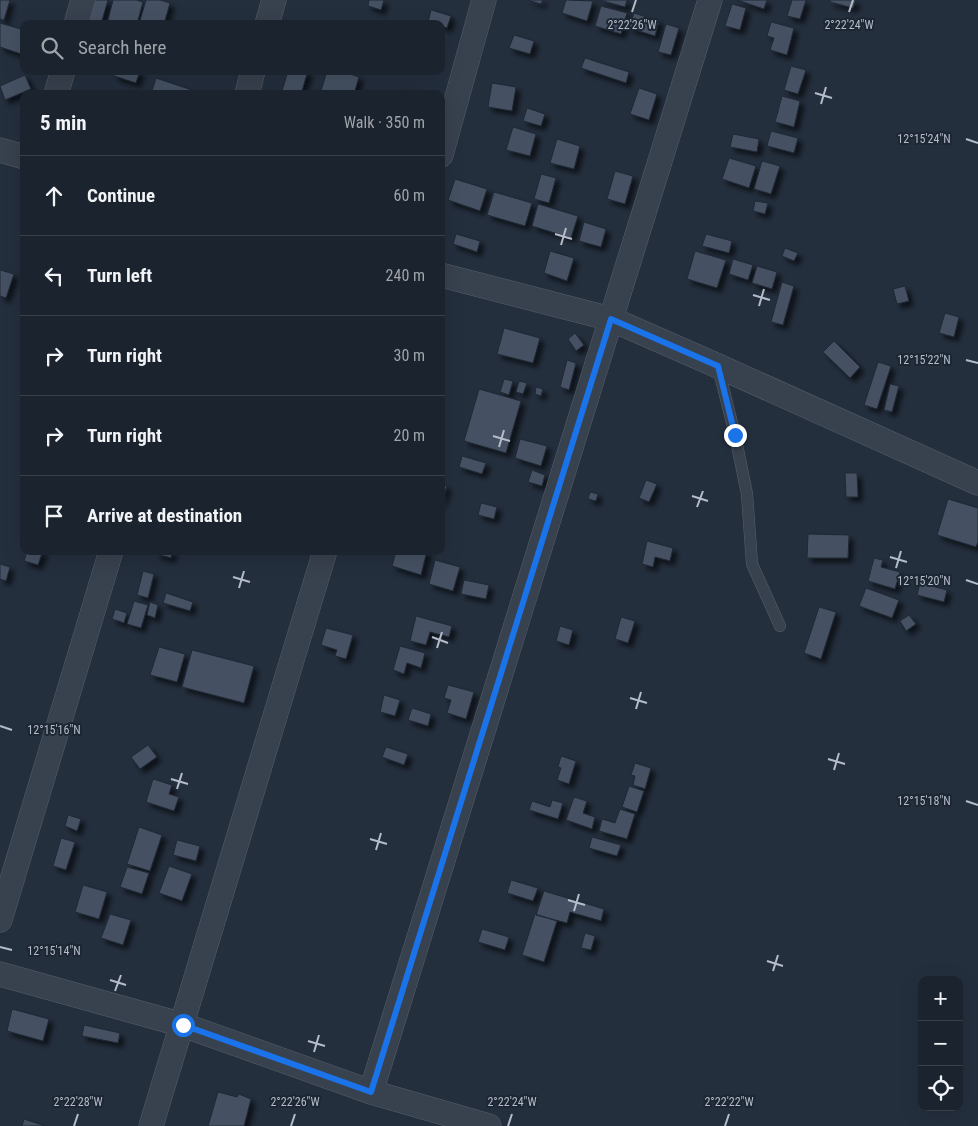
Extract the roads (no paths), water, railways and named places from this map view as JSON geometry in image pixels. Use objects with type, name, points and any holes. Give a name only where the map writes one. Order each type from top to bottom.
[{"type":"street","points":[[77,20],[83,0]]},
{"type":"street","points":[[268,20],[274,0]]},
{"type":"street","points":[[445,141],[484,0]]},
{"type":"street","points":[[371,1092],[710,0]]},
{"type":"street","points":[[57,90],[61,75]]},
{"type":"street","points":[[248,90],[253,75]]},
{"type":"street","points":[[0,150],[20,156]]},
{"type":"street","points":[[445,276],[611,319],[978,483]]},
{"type":"street","points":[[0,920],[110,555]]},
{"type":"street","points":[[151,1126],[324,555]]},
{"type":"street","points":[[0,974],[183,1025],[371,1092],[489,1126]]},
{"type":"lane","points":[[718,366],[747,494],[752,564],[780,626]]}]
